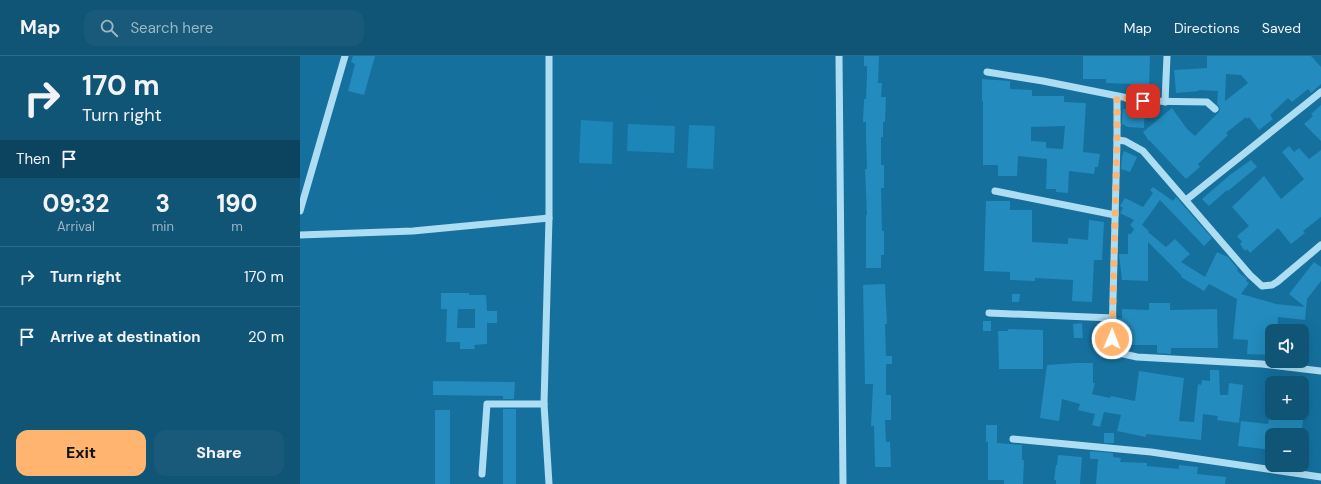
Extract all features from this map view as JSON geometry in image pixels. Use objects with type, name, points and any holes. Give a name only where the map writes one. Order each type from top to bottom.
[{"type":"street","points":[[300,211],[345,56]]},
{"type":"street","points":[[549,56],[549,218],[544,404],[549,484]]},
{"type":"street","points":[[839,56],[843,484]]},
{"type":"street","points":[[1165,102],[1167,56]]},
{"type":"street","points":[[987,72],[1043,81],[1143,101],[1207,102],[1215,109]]},
{"type":"street","points":[[1186,200],[1321,92]]},
{"type":"street","points":[[1117,97],[1112,339],[1115,348],[1120,353],[1137,357],[1262,364],[1321,371]]},
{"type":"street","points":[[1117,140],[1125,141],[1143,151],[1250,275],[1262,286],[1272,285],[1277,282],[1321,245]]},
{"type":"street","points":[[995,191],[1115,215]]},
{"type":"street","points":[[300,235],[417,231],[549,218]]},
{"type":"street","points":[[989,313],[1113,318]]},
{"type":"street","points":[[482,474],[487,404],[544,404]]},
{"type":"street","points":[[1013,439],[1151,452],[1321,477]]},
{"type":"shaded area","points":[[581,120],[613,122],[612,164],[579,163]]},
{"type":"shaded area","points":[[628,124],[675,126],[674,153],[627,151]]},
{"type":"shaded area","points":[[689,125],[715,126],[713,169],[687,168]]},
{"type":"building","points":[[353,56],[375,56],[364,95],[348,91],[355,64],[351,62]]},
{"type":"building","points":[[864,56],[879,56],[878,83],[882,83],[881,97],[886,97],[885,122],[883,122],[883,137],[881,137],[881,165],[884,165],[884,188],[881,188],[884,255],[881,255],[881,268],[866,268],[867,215],[865,169],[867,169],[866,122],[863,122],[864,99],[866,99],[867,66],[864,66]]},
{"type":"building","points":[[1083,56],[1150,56],[1149,89],[1131,89],[1131,84],[1106,83],[1106,79],[1083,79]]},
{"type":"building","points":[[1207,56],[1311,56],[1321,67],[1321,84],[1311,93],[1308,89],[1292,102],[1288,98],[1270,115],[1273,119],[1259,130],[1249,117],[1247,119],[1246,117],[1226,133],[1228,135],[1198,164],[1200,167],[1186,179],[1149,141],[1143,132],[1172,108],[1187,129],[1195,136],[1219,112],[1220,108],[1217,104],[1218,91],[1198,90],[1199,91],[1176,93],[1174,70],[1207,68]],"holes":[[[1226,74],[1241,75],[1248,83],[1225,101]]]},
{"type":"building","points":[[982,79],[1010,81],[1010,89],[1032,90],[1032,96],[1064,96],[1064,102],[1086,103],[1083,152],[1100,154],[1098,167],[1095,167],[1094,174],[1069,171],[1068,193],[1056,192],[1056,189],[1046,189],[1047,159],[1018,156],[1017,176],[998,176],[998,165],[983,165]],"holes":[[[1065,126],[1063,149],[1046,148],[1046,142],[1031,141],[1031,127]]]},
{"type":"building","points":[[1321,105],[1321,141],[1304,124],[1313,116],[1311,114]]},
{"type":"building","points":[[1123,109],[1145,110],[1144,128],[1128,127],[1122,124]]},
{"type":"building","points":[[1289,146],[1294,152],[1299,148],[1309,159],[1321,150],[1321,217],[1303,231],[1305,233],[1291,244],[1278,228],[1250,253],[1247,249],[1245,251],[1240,244],[1242,242],[1237,236],[1249,226],[1232,207],[1264,176],[1281,199],[1304,179],[1282,152]]},
{"type":"building","points":[[1124,151],[1137,157],[1130,172],[1121,169]]},
{"type":"building","points":[[1251,160],[1257,167],[1228,191],[1227,190],[1209,206],[1202,199],[1231,174]]},
{"type":"building","points":[[1153,187],[1173,201],[1176,197],[1212,238],[1204,246],[1160,200],[1142,225],[1149,231],[1148,232],[1166,247],[1175,239],[1190,254],[1181,262],[1205,277],[1217,252],[1228,257],[1238,269],[1237,271],[1247,279],[1246,281],[1249,283],[1241,294],[1276,304],[1305,307],[1289,294],[1314,262],[1321,267],[1321,281],[1307,299],[1305,320],[1278,317],[1278,324],[1265,324],[1265,355],[1247,354],[1248,340],[1233,339],[1237,299],[1209,284],[1204,291],[1181,277],[1182,276],[1148,242],[1148,281],[1122,280],[1119,254],[1128,254],[1128,234],[1131,234],[1134,229],[1130,225],[1134,220],[1120,213],[1123,208],[1120,206],[1125,198],[1143,207],[1153,193],[1150,190]]},
{"type":"building","points":[[986,201],[1010,201],[1010,210],[1032,210],[1032,242],[1068,244],[1068,238],[1088,240],[1089,220],[1104,222],[1102,260],[1094,260],[1092,302],[1072,301],[1073,280],[1035,278],[1035,281],[1010,280],[1010,272],[984,271]]},
{"type":"building","points":[[885,284],[887,324],[885,324],[886,356],[892,356],[892,364],[886,364],[886,395],[891,395],[891,420],[885,420],[886,442],[890,442],[891,467],[875,467],[874,426],[871,426],[873,384],[865,384],[863,285]]},
{"type":"building","points":[[441,293],[469,293],[469,295],[486,295],[487,311],[497,311],[497,323],[487,323],[487,344],[474,345],[475,349],[460,349],[460,342],[446,342],[447,309],[441,309]],"holes":[[[458,309],[475,309],[475,328],[457,328]]]},
{"type":"building","points":[[1012,294],[1020,294],[1019,302],[1012,302]]},
{"type":"building","points":[[1149,303],[1170,303],[1170,310],[1217,309],[1218,348],[1171,348],[1171,354],[1157,353],[1157,345],[1119,345],[1117,320],[1118,318],[1122,318],[1122,309],[1149,310]]},
{"type":"building","points":[[983,321],[991,321],[991,331],[983,331]]},
{"type":"building","points":[[1082,323],[1083,338],[1074,338],[1073,324]]},
{"type":"building","points":[[1008,329],[1043,330],[1043,369],[999,369],[998,331],[1008,331]]},
{"type":"building","points":[[1093,363],[1093,383],[1095,383],[1092,394],[1110,398],[1111,396],[1135,401],[1139,371],[1184,378],[1179,421],[1194,422],[1198,384],[1201,385],[1202,380],[1210,381],[1210,370],[1219,370],[1220,395],[1228,395],[1229,383],[1243,385],[1239,423],[1217,420],[1218,416],[1203,414],[1201,440],[1146,434],[1146,437],[1117,431],[1121,415],[1104,412],[1100,427],[1092,425],[1095,414],[1078,410],[1080,404],[1062,399],[1059,421],[1040,418],[1047,365]]},
{"type":"building","points":[[433,381],[515,382],[514,399],[503,399],[503,396],[433,395]]},
{"type":"building","points":[[503,409],[516,409],[516,484],[503,484]]},
{"type":"building","points":[[435,410],[450,410],[450,484],[435,484]]},
{"type":"building","points":[[1269,420],[1303,420],[1302,428],[1265,428],[1265,449],[1238,446],[1241,421],[1268,424]]},
{"type":"building","points":[[986,425],[997,425],[997,443],[1022,445],[1022,460],[1024,460],[1023,484],[1004,484],[1004,480],[988,480],[988,442],[986,442]]},
{"type":"building","points":[[1104,433],[1114,433],[1114,443],[1104,443]]},
{"type":"building","points":[[1090,451],[1113,453],[1113,457],[1121,458],[1120,462],[1147,463],[1147,466],[1179,469],[1179,465],[1198,467],[1197,474],[1226,477],[1225,484],[1096,484],[1098,459],[1090,459]]},
{"type":"building","points":[[1058,455],[1082,457],[1080,484],[1056,484],[1056,480],[1054,480]]},
{"type":"route","points":[[1112,339],[1117,97],[1143,101]]}]
